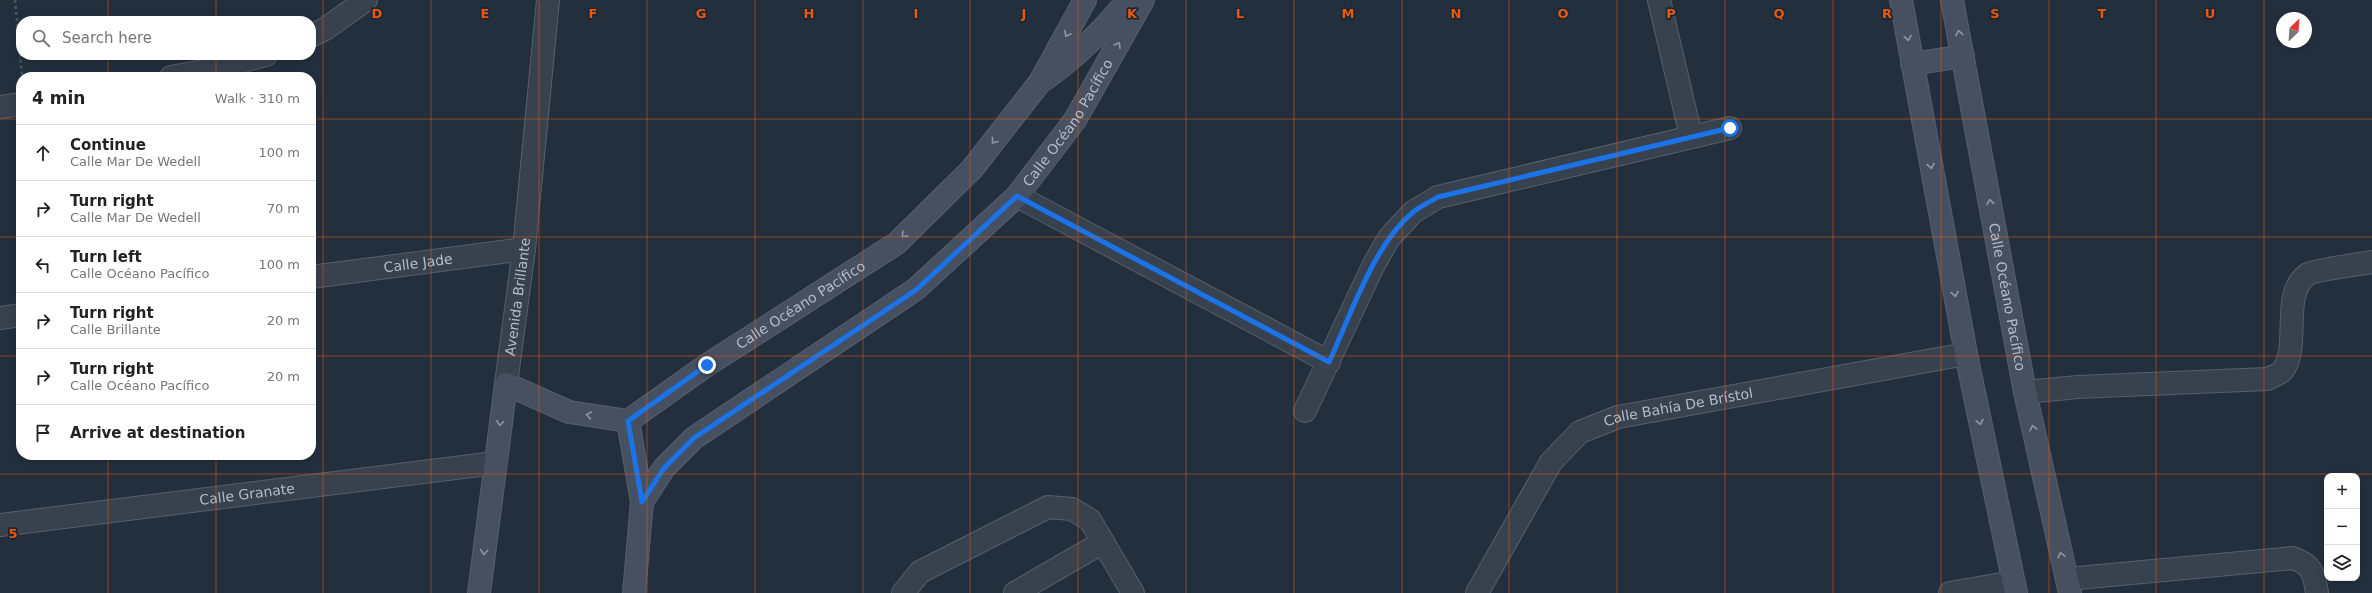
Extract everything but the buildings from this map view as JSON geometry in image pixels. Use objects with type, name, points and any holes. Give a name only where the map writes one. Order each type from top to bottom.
[{"type":"street","points":[[316,34],[325,29],[366,0]]},
{"type":"street","name":"Avenida Brillante","points":[[479,593],[524,249],[548,0]]},
{"type":"street","name":"Calle Océano Pacífico","points":[[628,421],[707,365],[896,243],[972,169],[1040,82],[1085,0]]},
{"type":"street","points":[[1040,82],[1075,57],[1108,25],[1128,0]]},
{"type":"street","name":"Calle Océano Pacífico","points":[[642,502],[664,468],[694,438],[916,290],[1017,196],[1075,120],[1143,0]]},
{"type":"street","points":[[1659,0],[1691,136]]},
{"type":"street","points":[[1902,0],[1912,64],[1966,354],[2014,587],[1950,593]]},
{"type":"street","name":"Calle Océano Pacífico","points":[[1952,0],[2025,392],[2068,586]]},
{"type":"street","points":[[1912,64],[1963,56]]},
{"type":"street","points":[[198,72],[247,60]]},
{"type":"street","points":[[0,106],[16,104]]},
{"type":"street","points":[[1305,412],[1373,266],[1389,238],[1413,212],[1438,197],[1730,128]]},
{"type":"street","points":[[1017,196],[1329,362]]},
{"type":"street","name":"Calle Jade","points":[[316,276],[524,249]]},
{"type":"street","points":[[2025,392],[2078,387],[2267,379],[2282,372],[2290,357],[2293,300],[2299,285],[2309,274],[2372,262]]},
{"type":"street","points":[[0,318],[16,316]]},
{"type":"street","name":"Calle Bahía De Brístol","points":[[1477,593],[1550,462],[1580,432],[1618,417],[1966,354]]},
{"type":"street","points":[[506,384],[569,412],[628,421],[642,502],[634,593]]},
{"type":"street","name":"Calle Granate","points":[[0,525],[495,463]]},
{"type":"street","points":[[903,593],[920,572],[1048,507],[1072,508],[1090,520],[1132,593]]},
{"type":"street","points":[[1015,593],[1104,542]]},
{"type":"street","points":[[2068,586],[2292,558],[2306,563],[2315,576],[2317,593]]},
{"type":"path","points":[[15,0],[16,16]]},
{"type":"path","points":[[20,60],[22,72]]},
{"type":"route","points":[[707,365],[628,421],[642,502],[664,468],[694,438],[916,290],[1017,196],[1329,362],[1373,266],[1389,238],[1413,212],[1438,197],[1730,128]]}]
